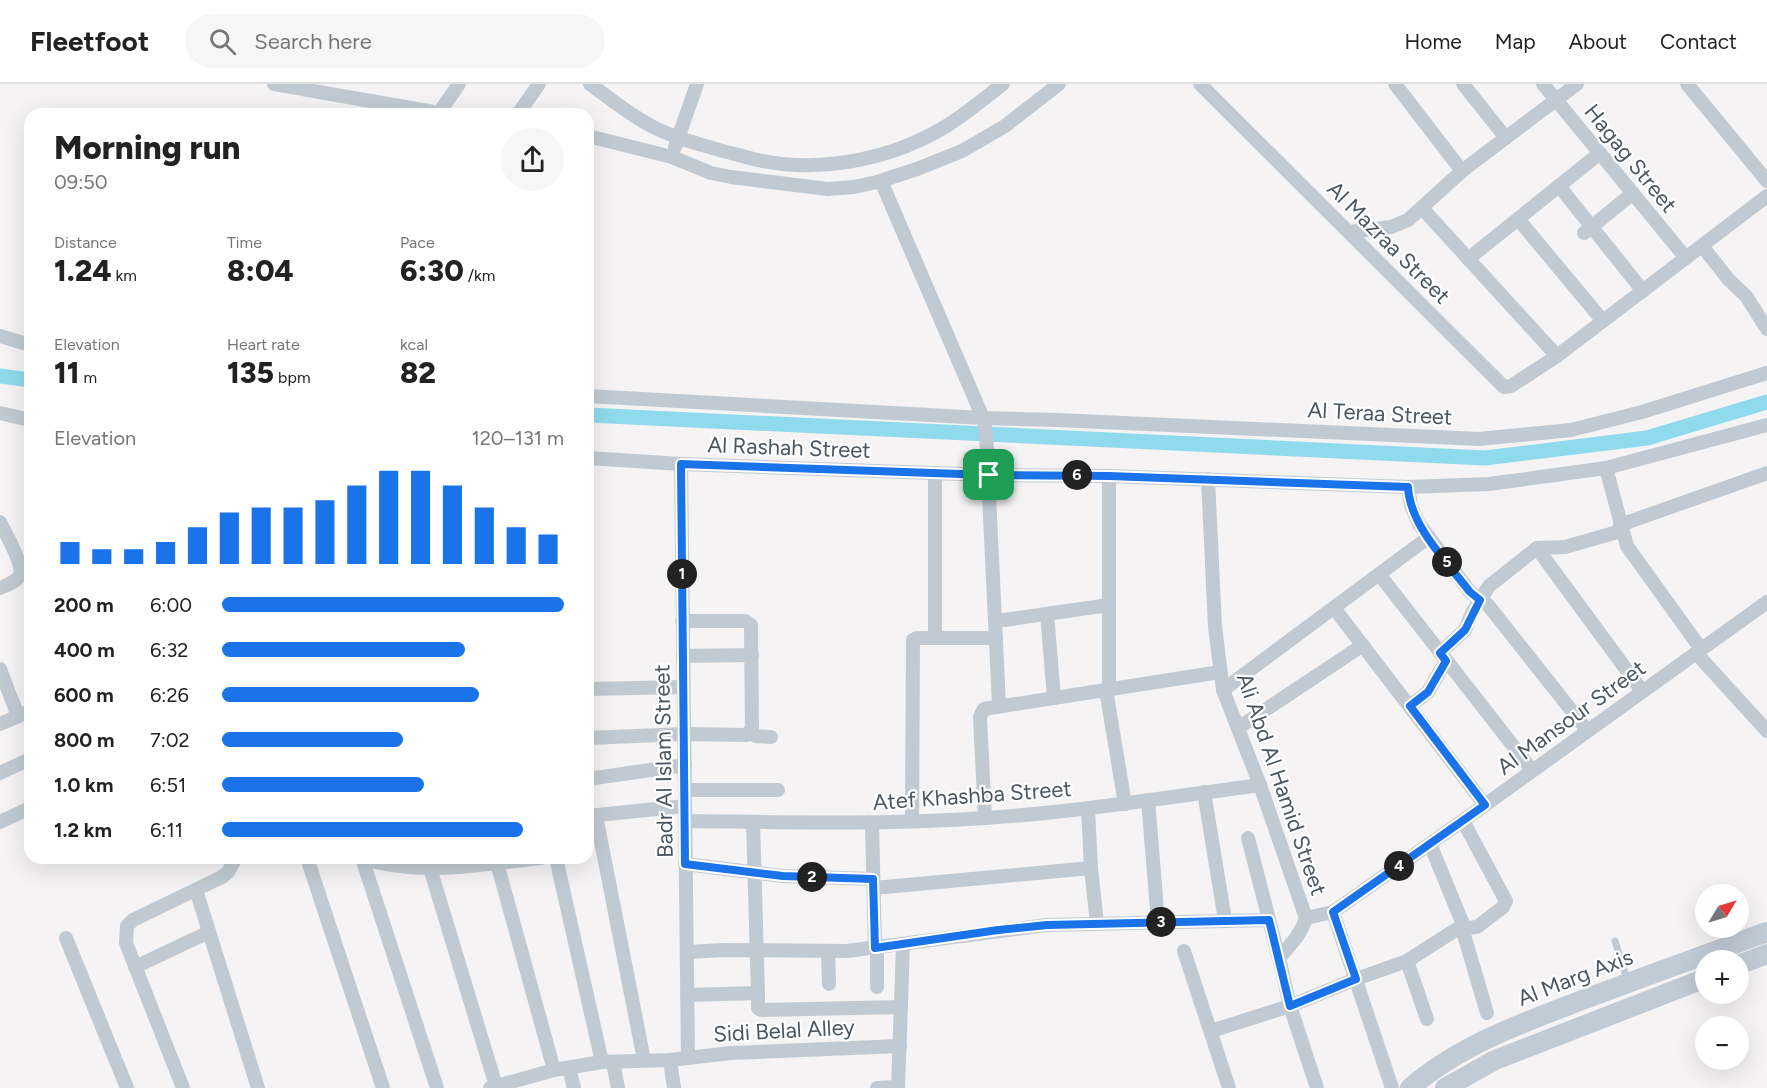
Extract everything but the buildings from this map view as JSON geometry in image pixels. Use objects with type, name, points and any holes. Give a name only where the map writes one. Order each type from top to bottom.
[{"type":"main road","name":"Al Marg Axis","points":[[1410,1088],[1440,1064],[1482,1040],[1628,982],[1767,932]]},
{"type":"main road","points":[[1749,961],[1767,954]]},
{"type":"main road","points":[[1445,1088],[1495,1060],[1695,982]]},
{"type":"street","points":[[274,84],[292,85],[415,108]]},
{"type":"street","points":[[350,96],[359,84]]},
{"type":"street","points":[[445,108],[459,84]]},
{"type":"street","points":[[522,108],[539,84]]},
{"type":"street","points":[[590,84],[645,123],[678,138],[764,162],[795,165],[859,160],[890,152],[947,125],[1003,84]]},
{"type":"street","points":[[672,158],[697,84]]},
{"type":"street","points":[[594,138],[672,158],[711,173],[789,186],[828,189],[854,187],[881,181],[935,162],[986,139],[1059,84]]},
{"type":"street","name":"Al Mazraa Street","points":[[1200,84],[1501,385],[1511,386],[1557,356],[1767,196]]},
{"type":"street","points":[[1395,84],[1462,171]]},
{"type":"street","points":[[1463,84],[1506,138]]},
{"type":"street","name":"Hagag Street","points":[[1543,84],[1686,258]]},
{"type":"street","points":[[1350,232],[1396,225],[1408,220],[1462,171],[1577,84]]},
{"type":"street","points":[[1687,84],[1767,181]]},
{"type":"street","points":[[1468,259],[1600,153]]},
{"type":"street","points":[[881,181],[983,418],[989,475],[999,705]]},
{"type":"street","points":[[1559,186],[1588,230],[1643,291]]},
{"type":"street","points":[[1588,230],[1633,194]]},
{"type":"street","points":[[1422,208],[1557,356]]},
{"type":"street","points":[[1518,219],[1603,321]]},
{"type":"street","points":[[1702,246],[1729,280],[1762,311],[1767,329]]},
{"type":"street","points":[[0,336],[24,343]]},
{"type":"street","name":"Al Teraa Street","points":[[983,418],[1479,438],[1571,430],[1642,412],[1767,373]]},
{"type":"street","name":"Al Rashah Street","points":[[594,396],[983,418]]},
{"type":"street","points":[[0,413],[24,419]]},
{"type":"street","points":[[989,475],[1109,476],[1408,487],[1489,484],[1605,468],[1767,425]]},
{"type":"street","name":"Al Rashah Street","points":[[594,458],[681,464],[989,475]]},
{"type":"street","name":"Badr Al Islam Street","points":[[681,464],[687,1057]]},
{"type":"street","points":[[1605,468],[1621,528],[1632,553],[1699,651],[1767,731]]},
{"type":"street","points":[[935,473],[935,638]]},
{"type":"street","points":[[1410,706],[1428,692],[1443,657],[1465,630],[1490,586],[1537,548],[1565,547],[1767,473]]},
{"type":"street","points":[[1109,476],[1108,690],[1125,804]]},
{"type":"street","name":"Ali Abd Al Hamid Street","points":[[1208,479],[1215,627],[1223,690],[1260,785],[1306,918],[1296,939],[1279,958]]},
{"type":"street","points":[[1408,487],[1414,516],[1429,537],[1470,592],[1488,605],[1587,730]]},
{"type":"street","points":[[0,588],[17,580],[21,572],[21,567],[1,526]]},
{"type":"street","points":[[1223,690],[1429,537]]},
{"type":"street","points":[[1537,548],[1642,691]]},
{"type":"street","points":[[1379,574],[1532,770]]},
{"type":"street","name":"Al Mansour Street","points":[[1306,918],[1333,912],[1464,821],[1767,602]]},
{"type":"street","points":[[1004,621],[1109,605]]},
{"type":"street","points":[[1334,608],[1485,805]]},
{"type":"street","points":[[1047,614],[1054,698]]},
{"type":"street","points":[[682,621],[749,622],[752,630],[753,727],[749,733]]},
{"type":"street","points":[[912,821],[913,640],[918,638],[996,638]]},
{"type":"street","points":[[1238,728],[1363,645]]},
{"type":"street","points":[[683,656],[752,656]]},
{"type":"street","points":[[0,669],[24,713],[0,724]]},
{"type":"street","points":[[985,818],[980,714],[984,709],[1220,672]]},
{"type":"street","points":[[594,689],[683,687]]},
{"type":"street","points":[[594,738],[749,733],[771,737]]},
{"type":"street","points":[[0,773],[24,762]]},
{"type":"street","points":[[594,778],[685,765]]},
{"type":"street","name":"Atef Khashba Street","points":[[686,821],[872,823],[985,818],[1088,809],[1260,785]]},
{"type":"street","points":[[685,790],[778,790]]},
{"type":"street","points":[[1204,792],[1225,920]]},
{"type":"street","points":[[1148,800],[1158,922]]},
{"type":"street","points":[[594,816],[685,807]]},
{"type":"street","points":[[1088,809],[1097,924]]},
{"type":"street","points":[[0,822],[24,811]]},
{"type":"street","points":[[1211,1031],[1290,1006],[1407,961],[1455,930],[1477,927],[1503,907],[1506,901],[1464,821]]},
{"type":"street","points":[[753,822],[758,1008],[761,1010],[901,1007]]},
{"type":"street","points":[[872,823],[877,987]]},
{"type":"street","points":[[594,825],[644,1060]]},
{"type":"street","points":[[1248,838],[1290,1006],[1317,1088]]},
{"type":"street","points":[[1430,844],[1464,929],[1487,1013]]},
{"type":"street","points":[[183,1088],[126,943],[127,926],[133,920],[222,877],[233,864]]},
{"type":"street","points":[[309,864],[383,1088]]},
{"type":"street","points":[[364,864],[437,1088]]},
{"type":"street","points":[[384,864],[395,867],[430,868],[484,864]]},
{"type":"street","points":[[497,864],[554,1070]]},
{"type":"street","points":[[558,864],[608,1062],[618,1088]]},
{"type":"street","points":[[685,864],[783,876],[874,883],[1091,868]]},
{"type":"street","points":[[430,868],[493,1087]]},
{"type":"street","points":[[196,890],[258,1088]]},
{"type":"street","points":[[1333,912],[1392,1088]]},
{"type":"street","points":[[687,952],[724,950],[828,952],[903,945],[1023,927],[1269,920]]},
{"type":"street","points":[[135,967],[209,932]]},
{"type":"street","points":[[66,938],[127,1088]]},
{"type":"street","points":[[877,1088],[898,1088],[903,945]]},
{"type":"street","points":[[1184,951],[1229,1088]]},
{"type":"street","points":[[828,952],[829,984]]},
{"type":"street","points":[[1407,961],[1427,1019]]},
{"type":"street","points":[[687,995],[758,993]]},
{"type":"street","name":"Sidi Belal Alley","points":[[493,1087],[521,1083],[554,1070],[608,1062],[670,1060],[731,1053],[900,1046]]},
{"type":"street","points":[[670,1060],[674,1088]]},
{"type":"street","points":[[569,1068],[574,1088]]},
{"type":"lane","points":[[1615,941],[1628,982]]},
{"type":"waterway","points":[[0,376],[24,379]]},
{"type":"waterway","points":[[594,415],[1485,458],[1647,438],[1767,402]]},
{"type":"route","points":[[681,464],[989,475],[1109,476],[1408,487],[1411,506],[1419,524],[1472,595],[1480,600],[1465,630],[1440,653],[1446,661],[1428,692],[1410,706],[1485,805],[1333,912],[1356,979],[1290,1006],[1269,920],[1047,925],[875,948],[873,879],[783,876],[685,864],[681,464]]}]
